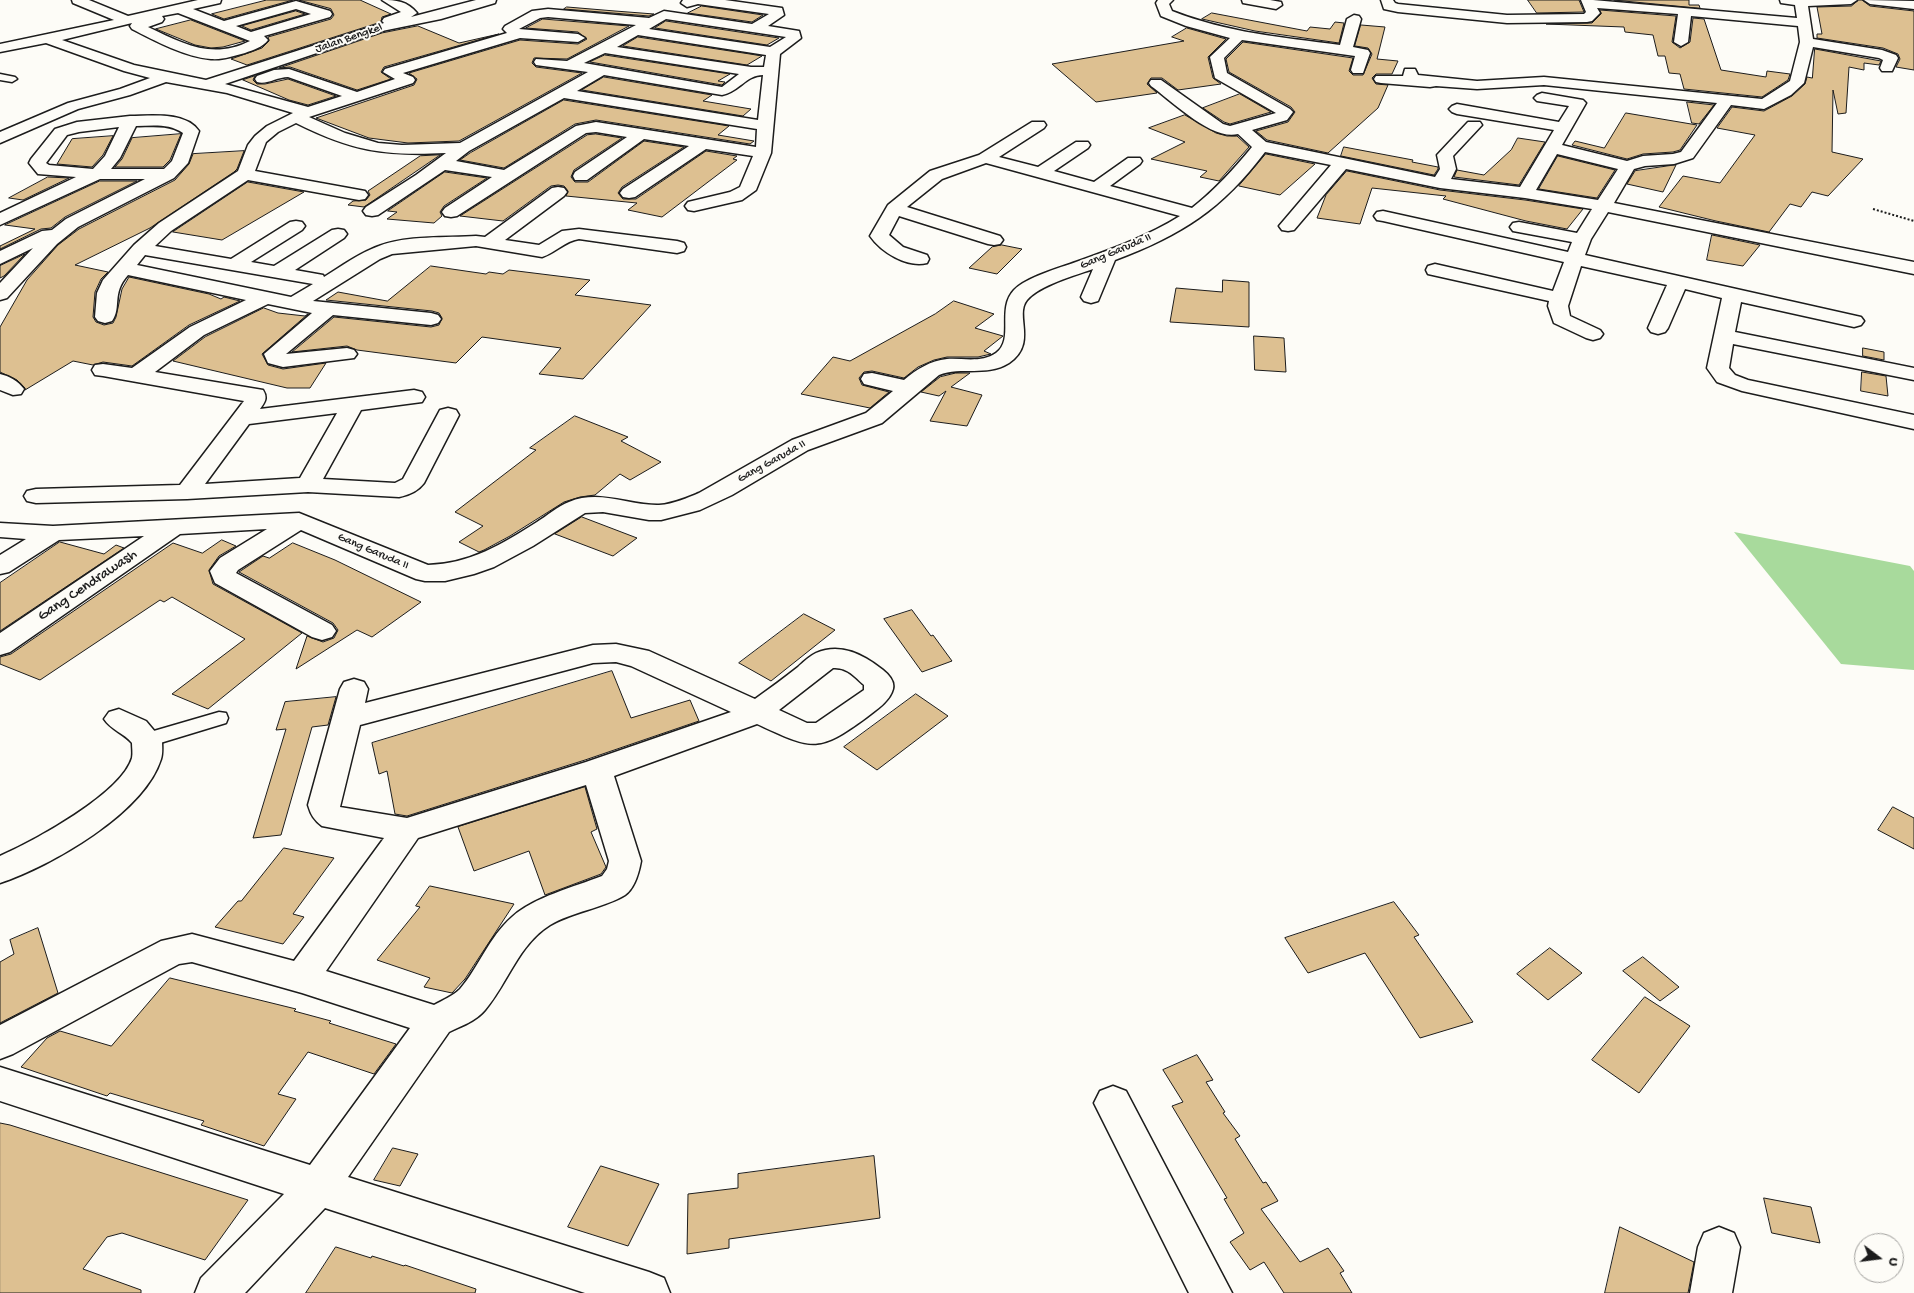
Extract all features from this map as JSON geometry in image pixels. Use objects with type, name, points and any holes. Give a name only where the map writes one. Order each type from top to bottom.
[{"type":"street","points":[[78,0],[126,20]]},
{"type":"street","points":[[182,10],[261,40],[257,44],[226,53],[211,55],[149,33],[137,26],[142,23],[182,10],[216,0]]},
{"type":"street","points":[[320,44],[407,15],[409,11],[388,0]]},
{"type":"street","name":"Jalan Bengkel","points":[[209,84],[287,63],[387,26],[436,16],[490,0]]},
{"type":"street","points":[[569,65],[637,31],[685,3],[697,0],[777,11],[778,15],[756,28]]},
{"type":"street","points":[[1167,0],[1162,4],[1166,13],[1190,24],[1238,37],[1364,54],[1358,70]]},
{"type":"street","points":[[1248,0],[1276,5]]},
{"type":"street","points":[[1387,0],[1390,6],[1398,8],[1507,19],[1587,18],[1593,13],[1589,2],[1804,23]]},
{"type":"street","points":[[1417,84],[1411,79],[1477,85],[1544,82],[1764,104],[1786,92],[1797,83],[1807,42],[1804,23],[1796,1],[1851,0]]},
{"type":"street","points":[[1870,0],[1914,5]]},
{"type":"street","points":[[0,48],[126,20],[232,2]]},
{"type":"street","points":[[315,7],[334,2]]},
{"type":"street","points":[[401,6],[418,2]]},
{"type":"street","points":[[221,26],[300,5],[325,14],[251,36]]},
{"type":"street","points":[[1681,42],[1685,11]]},
{"type":"street","points":[[611,18],[579,44],[559,45],[512,32],[510,29],[523,20],[542,14],[611,18],[649,22]]},
{"type":"street","points":[[637,31],[773,52],[794,38],[794,34],[664,15]]},
{"type":"street","points":[[421,33],[436,16]]},
{"type":"street","points":[[1345,50],[1354,19]]},
{"type":"street","points":[[105,317],[107,293],[113,280],[141,249],[165,227],[246,174],[251,166],[255,148],[261,138],[302,114],[408,80],[390,72],[423,55],[519,34],[579,44]]},
{"type":"street","points":[[1156,83],[1217,128],[1230,131],[1282,117],[1285,112],[1220,75],[1217,57],[1238,37]]},
{"type":"street","points":[[47,39],[129,68],[230,89],[302,114],[325,131],[365,145],[386,148],[463,148]]},
{"type":"street","points":[[1807,42],[1882,54],[1891,58],[1887,68]]},
{"type":"street","points":[[603,49],[751,71],[772,71]]},
{"type":"street","points":[[694,206],[736,196],[747,190],[763,152],[773,52]]},
{"type":"street","points":[[541,62],[722,91]]},
{"type":"street","points":[[287,63],[344,85]]},
{"type":"street","points":[[372,211],[463,148],[601,71]]},
{"type":"street","points":[[693,114],[751,71]]},
{"type":"street","points":[[230,89],[284,72],[355,96]]},
{"type":"street","points":[[0,138],[73,106],[125,92],[165,77]]},
{"type":"street","points":[[1381,79],[1417,84],[1581,97],[1525,193]]},
{"type":"street","points":[[563,93],[766,126]]},
{"type":"street","points":[[1552,148],[1628,166],[1643,161],[1674,159],[1687,155],[1727,100]]},
{"type":"street","points":[[1457,109],[1564,127]]},
{"type":"street","points":[[0,258],[31,242],[59,232],[78,220],[168,174],[180,163],[190,131],[180,124],[165,121],[130,121],[77,127],[61,132],[38,163],[44,170],[97,174],[168,174]]},
{"type":"street","points":[[0,220],[97,174],[112,158],[130,121]]},
{"type":"street","points":[[920,259],[896,252],[878,236],[894,209],[936,176],[985,158],[1038,125]]},
{"type":"street","points":[[1440,183],[1448,169],[1445,155],[1474,126]]},
{"type":"street","points":[[451,212],[582,129],[596,127],[763,152]]},
{"type":"street","points":[[1241,128],[1262,146],[1340,164],[1440,183],[1525,193],[1603,206],[1914,268]]},
{"type":"street","points":[[581,176],[641,134]]},
{"type":"street","points":[[630,193],[703,144]]},
{"type":"street","points":[[1040,173],[1082,145]]},
{"type":"street","name":"Gang Garuda II","points":[[0,530],[53,533],[299,520],[425,574],[440,575],[466,568],[499,555],[578,507],[591,503],[603,503],[639,512],[657,514],[677,510],[700,502],[799,445],[875,417],[933,369],[984,366],[1003,358],[1015,345],[1016,331],[1012,311],[1017,299],[1030,287],[1107,257],[1173,227],[1196,214],[1236,178],[1262,146]]},
{"type":"street","points":[[985,158],[1196,214]]},
{"type":"street","points":[[1098,187],[1134,160]]},
{"type":"street","points":[[441,164],[507,175]]},
{"type":"street","points":[[1288,226],[1340,164]]},
{"type":"street","points":[[1592,334],[1561,319],[1558,306],[1582,239],[1628,166]]},
{"type":"street","points":[[246,174],[359,195]]},
{"type":"street","points":[[490,242],[558,192]]},
{"type":"street","points":[[0,200],[34,204]]},
{"type":"street","points":[[894,209],[994,240]]},
{"type":"street","points":[[1383,216],[1854,320]]},
{"type":"street","points":[[234,265],[296,226]]},
{"type":"street","points":[[1519,227],[1582,239]]},
{"type":"street","points":[[0,293],[59,232]]},
{"type":"street","points":[[278,272],[338,234]]},
{"type":"street","points":[[294,304],[372,255],[387,249],[414,245],[490,242],[542,251],[568,235],[579,234],[677,247]]},
{"type":"street","points":[[141,249],[316,279]]},
{"type":"street","points":[[1090,297],[1107,257]]},
{"type":"street","points":[[123,268],[294,304],[431,319]]},
{"type":"street","points":[[1435,270],[1560,298]]},
{"type":"street","points":[[1658,328],[1679,281]]},
{"type":"street","points":[[1733,294],[1718,368],[1721,375],[1728,380],[1742,385],[1914,422]]},
{"type":"street","points":[[137,375],[197,331],[265,298]]},
{"type":"street","points":[[329,309],[274,354],[275,359],[282,361],[347,354]]},
{"type":"street","points":[[1724,336],[1914,374]]},
{"type":"street","points":[[103,370],[255,395],[255,401],[187,492]]},
{"type":"street","points":[[872,379],[908,388]]},
{"type":"street","points":[[243,418],[414,397]]},
{"type":"street","points":[[308,485],[353,404]]},
{"type":"street","points":[[36,496],[187,492],[308,485],[391,490],[406,487],[412,482],[448,415]]},
{"type":"street","points":[[299,520],[229,564],[223,570],[224,577],[322,631]]},
{"type":"street","name":"Gang Cendrawash","points":[[0,646],[176,526]]},
{"type":"street","points":[[0,566],[53,533]]},
{"type":"street","points":[[348,718],[603,653],[626,654],[639,658],[757,713],[597,770],[407,830],[333,818],[326,813],[324,806],[354,689]]},
{"type":"street","points":[[0,870],[57,841],[100,813],[133,783],[147,758],[147,740],[136,728],[119,719]]},
{"type":"street","points":[[216,1293],[319,1186],[436,1020],[462,1008],[472,1000],[523,926],[539,915],[614,885],[623,873],[625,861],[597,770]]},
{"type":"street","points":[[302,978],[407,830]]},
{"type":"street","points":[[0,1043],[173,951],[183,948],[192,948],[302,978],[436,1020]]},
{"type":"street","points":[[0,1084],[649,1293]]},
{"type":"street","points":[[1113,1103],[1211,1293]]},
{"type":"street","points":[[1711,1293],[1719,1246]]},
{"type":"lane","points":[[0,77],[12,79]]},
{"type":"lane","points":[[147,740],[219,718]]},
{"type":"path","points":[[1873,209],[1914,221]]},
{"type":"green space","points":[[1734,532],[1910,566],[1914,571],[1914,670],[1841,664]]},
{"type":"building","points":[[267,0],[293,0],[224,19],[212,14]]},
{"type":"building","points":[[299,0],[360,0],[391,14],[382,17],[381,22],[247,65],[231,59],[262,48],[269,41],[268,37],[331,19],[334,15],[331,9]]},
{"type":"building","points":[[1528,0],[1579,0],[1584,12],[1537,13]]},
{"type":"building","points":[[1614,0],[1689,0],[1689,5],[1699,5],[1700,8]]},
{"type":"building","points":[[1859,0],[1870,6],[1914,11],[1914,70],[1896,67],[1900,59],[1898,54],[1883,48],[1817,38],[1817,34],[1822,34],[1817,7],[1851,6]]},
{"type":"building","points":[[702,6],[763,15],[752,22],[688,13]]},
{"type":"building","points":[[567,7],[654,14],[649,16],[564,9]]},
{"type":"building","points":[[1600,10],[1676,16],[1672,42],[1680,48],[1690,42],[1693,18],[1704,19],[1721,70],[1766,77],[1767,71],[1790,74],[1788,80],[1762,97],[1684,89],[1680,74],[1669,73],[1665,56],[1658,56],[1653,35],[1625,32],[1624,27],[1546,24],[1592,23],[1601,14]]},
{"type":"building","points":[[296,11],[305,14],[251,30],[242,26]]},
{"type":"building","points":[[1212,13],[1307,31],[1310,27],[1330,29],[1335,22],[1344,23],[1339,43],[1255,31],[1202,19]]},
{"type":"building","points":[[543,19],[629,26],[567,59],[534,58],[532,63],[536,67],[582,73],[459,141],[408,143],[369,138],[316,118],[414,85],[417,79],[409,73],[520,40],[578,44],[587,39],[578,32],[526,28]]},
{"type":"building","points":[[191,20],[245,41],[211,48],[195,45],[156,29]]},
{"type":"building","points":[[666,21],[779,38],[767,45],[655,28]]},
{"type":"building","points":[[1361,25],[1385,27],[1377,59],[1398,61],[1392,74],[1376,74],[1372,78],[1376,84],[1388,85],[1378,108],[1328,153],[1267,140],[1256,131],[1288,122],[1295,112],[1291,107],[1229,72],[1226,59],[1243,42],[1353,58],[1349,71],[1353,75],[1363,75],[1372,54],[1368,48],[1355,46]]},
{"type":"building","points":[[418,26],[459,43],[499,34],[384,67],[381,72],[391,79],[357,90],[290,67],[279,68],[382,33]]},
{"type":"building","points":[[1187,28],[1226,39],[1208,57],[1213,78],[1221,84],[1178,90],[1162,78],[1151,78],[1147,84],[1157,93],[1096,102],[1052,64],[1184,41],[1172,37]]},
{"type":"building","points":[[638,37],[762,56],[747,65],[623,46]]},
{"type":"building","points":[[1815,49],[1881,61],[1879,65],[1864,63],[1864,70],[1849,67],[1846,113],[1838,114],[1833,90],[1832,152],[1863,159],[1828,196],[1812,192],[1801,207],[1790,204],[1769,232],[1659,207],[1683,176],[1720,183],[1755,135],[1717,128],[1732,107],[1764,111],[1792,96],[1805,84],[1807,77],[1812,78]]},
{"type":"building","points":[[605,55],[730,74],[718,81],[725,82],[722,85],[590,62]]},
{"type":"building","points":[[255,76],[253,80],[257,84],[288,79],[336,96],[308,105],[289,100],[243,80]]},
{"type":"building","points":[[604,77],[712,95],[703,101],[751,109],[743,116],[582,90]]},
{"type":"building","points":[[1240,94],[1271,112],[1230,124],[1203,108]]},
{"type":"building","points":[[564,100],[729,126],[718,135],[754,141],[750,144],[596,120],[575,124],[504,168],[460,160]]},
{"type":"building","points":[[1687,102],[1714,105],[1699,124],[1692,123]]},
{"type":"building","points":[[1626,113],[1697,125],[1680,150],[1673,152],[1643,154],[1627,159],[1572,145],[1575,141],[1604,148]]},
{"type":"building","points":[[1185,115],[1216,133],[1237,136],[1249,147],[1219,181],[1200,177],[1207,171],[1151,159],[1185,142],[1149,128]]},
{"type":"building","points":[[181,134],[170,160],[163,167],[115,167],[122,159],[132,138]]},
{"type":"building","points":[[596,134],[622,138],[574,170],[571,177],[575,182],[588,182],[644,141],[684,147],[622,187],[618,193],[623,199],[636,199],[706,151],[737,156],[733,159],[737,160],[662,217],[628,210],[637,203],[566,196],[568,191],[564,186],[558,185],[551,186],[503,221],[460,216],[587,135]]},
{"type":"building","points":[[113,136],[103,155],[92,167],[57,164],[72,139]]},
{"type":"building","points":[[1518,138],[1545,142],[1519,185],[1454,177],[1457,170],[1484,175],[1511,150]]},
{"type":"building","points":[[1344,147],[1413,160],[1412,162],[1438,167],[1438,169],[1434,175],[1341,156]]},
{"type":"building","points":[[244,151],[234,172],[150,228],[75,265],[108,272],[101,279],[95,292],[93,317],[96,322],[104,325],[113,323],[122,289],[129,277],[209,294],[221,299],[224,297],[240,301],[189,325],[132,366],[103,362],[93,365],[73,361],[25,390],[17,380],[0,372],[0,327],[27,280],[58,245],[79,229],[175,180],[189,164],[193,154]]},
{"type":"building","points":[[1266,154],[1315,164],[1280,195],[1239,186]]},
{"type":"building","points":[[440,155],[364,207],[348,205],[353,201],[366,200],[370,195],[368,191],[420,156]]},
{"type":"building","points":[[1558,156],[1615,170],[1597,198],[1539,189]]},
{"type":"building","points":[[1676,165],[1663,192],[1627,184],[1635,171]]},
{"type":"building","points":[[1347,171],[1440,190],[1583,209],[1567,229],[1526,221],[1443,199],[1446,196],[1372,188],[1360,224],[1317,218],[1326,195]]},
{"type":"building","points":[[445,172],[487,178],[444,206],[440,212],[442,216],[434,223],[387,219],[397,212],[388,211]]},
{"type":"building","points":[[48,177],[69,178],[23,200],[9,198]]},
{"type":"building","points":[[100,181],[137,181],[65,217],[51,228],[41,229],[0,249],[0,246],[35,229],[5,225]]},
{"type":"building","points":[[248,182],[304,192],[222,240],[173,232]]},
{"type":"building","points":[[1712,235],[1760,245],[1743,266],[1707,260]]},
{"type":"building","points":[[1002,245],[1022,249],[997,274],[969,268],[992,247]]},
{"type":"building","points":[[25,254],[4,276],[0,278],[0,266]]},
{"type":"building","points":[[431,266],[486,274],[489,272],[503,274],[509,270],[590,280],[575,295],[651,305],[583,379],[539,374],[561,348],[482,337],[456,363],[357,350],[347,346],[292,352],[334,317],[431,327],[439,325],[442,318],[439,313],[432,311],[326,300],[338,292],[387,301]]},
{"type":"building","points":[[1223,280],[1249,282],[1249,327],[1170,322],[1176,288],[1222,292]]},
{"type":"building","points":[[954,301],[994,314],[975,328],[1003,336],[984,351],[991,354],[978,357],[947,357],[934,360],[918,367],[904,378],[872,371],[864,372],[859,378],[862,385],[889,392],[870,408],[801,394],[833,357],[850,361],[935,314]]},
{"type":"building","points":[[264,308],[278,313],[305,316],[308,314],[262,354],[268,365],[283,369],[326,363],[310,388],[287,388],[173,361],[205,337]]},
{"type":"building","points":[[1254,336],[1284,338],[1286,372],[1255,370]]},
{"type":"building","points":[[1863,348],[1884,352],[1884,360],[1863,356]]},
{"type":"building","points":[[1862,372],[1886,376],[1888,396],[1861,391]]},
{"type":"building","points":[[956,373],[970,373],[951,387],[982,395],[967,426],[930,421],[946,391],[939,396],[921,392],[940,377]]},
{"type":"building","points":[[575,416],[628,437],[621,441],[661,462],[630,480],[620,474],[595,495],[564,502],[510,536],[479,552],[459,542],[483,526],[455,512],[536,450],[530,448]]},
{"type":"building","points":[[582,517],[637,538],[613,556],[555,534]]},
{"type":"building","points":[[222,540],[236,546],[219,556],[209,570],[213,584],[302,633],[208,709],[172,694],[245,639],[172,597],[164,602],[160,600],[40,680],[0,664],[0,657],[11,654],[173,543],[202,553]]},
{"type":"building","points":[[60,542],[104,554],[116,545],[124,548],[0,631],[0,583]]},
{"type":"building","points":[[293,543],[335,560],[421,602],[372,637],[357,630],[296,669],[307,636],[323,642],[334,638],[338,630],[333,623],[239,572],[263,556],[269,558]]},
{"type":"building","points":[[912,610],[952,661],[922,672],[884,619]]},
{"type":"building","points":[[804,614],[835,630],[771,681],[739,663]]},
{"type":"building","points":[[612,671],[631,718],[690,700],[699,721],[585,760],[407,816],[395,814],[387,771],[379,774],[372,743]]},
{"type":"building","points":[[916,694],[948,716],[877,770],[844,747]]},
{"type":"building","points":[[336,697],[328,725],[312,727],[281,835],[253,838],[286,729],[276,730],[285,702]]},
{"type":"building","points":[[585,787],[597,829],[591,832],[606,867],[601,874],[545,895],[529,851],[474,871],[458,827]]},
{"type":"building","points":[[1893,807],[1914,818],[1914,849],[1878,830]]},
{"type":"building","points":[[284,848],[334,858],[293,914],[304,917],[283,944],[215,927],[238,901],[241,901]]},
{"type":"building","points":[[430,886],[514,904],[465,979],[452,993],[424,987],[430,978],[377,960],[420,907],[416,906]]},
{"type":"building","points":[[1394,902],[1419,935],[1414,937],[1473,1022],[1420,1038],[1365,953],[1308,973],[1285,938]]},
{"type":"building","points":[[38,928],[58,993],[0,1023],[0,962],[14,954],[10,940]]},
{"type":"building","points":[[1550,948],[1582,973],[1548,1000],[1517,974]]},
{"type":"building","points":[[1643,957],[1679,987],[1660,1001],[1623,971]]},
{"type":"building","points":[[170,978],[296,1009],[294,1011],[331,1021],[329,1023],[396,1044],[374,1074],[308,1052],[278,1094],[296,1099],[264,1146],[201,1125],[204,1121],[110,1093],[107,1096],[21,1067],[47,1038],[60,1031],[111,1046]]},
{"type":"building","points":[[1645,997],[1690,1026],[1639,1093],[1592,1060]]},
{"type":"building","points":[[1197,1055],[1213,1080],[1206,1082],[1225,1112],[1223,1113],[1240,1136],[1235,1139],[1263,1183],[1266,1182],[1278,1201],[1261,1209],[1300,1262],[1328,1248],[1344,1271],[1340,1273],[1352,1293],[1284,1293],[1264,1262],[1250,1270],[1230,1242],[1244,1233],[1224,1199],[1227,1198],[1172,1106],[1183,1102],[1163,1070]]},
{"type":"building","points":[[0,1123],[248,1200],[205,1260],[122,1233],[107,1237],[83,1269],[141,1290],[141,1293],[0,1293]]},
{"type":"building","points":[[393,1148],[418,1154],[400,1186],[374,1180]]},
{"type":"building","points":[[874,1156],[880,1218],[729,1239],[729,1248],[687,1254],[688,1194],[738,1188],[738,1174]]},
{"type":"building","points":[[601,1166],[659,1184],[628,1246],[568,1227]]},
{"type":"building","points":[[1764,1198],[1811,1207],[1820,1243],[1772,1233]]},
{"type":"building","points":[[1620,1227],[1694,1262],[1688,1293],[1605,1293]]},
{"type":"building","points":[[336,1247],[371,1258],[372,1256],[405,1265],[476,1289],[475,1293],[306,1293]]}]
